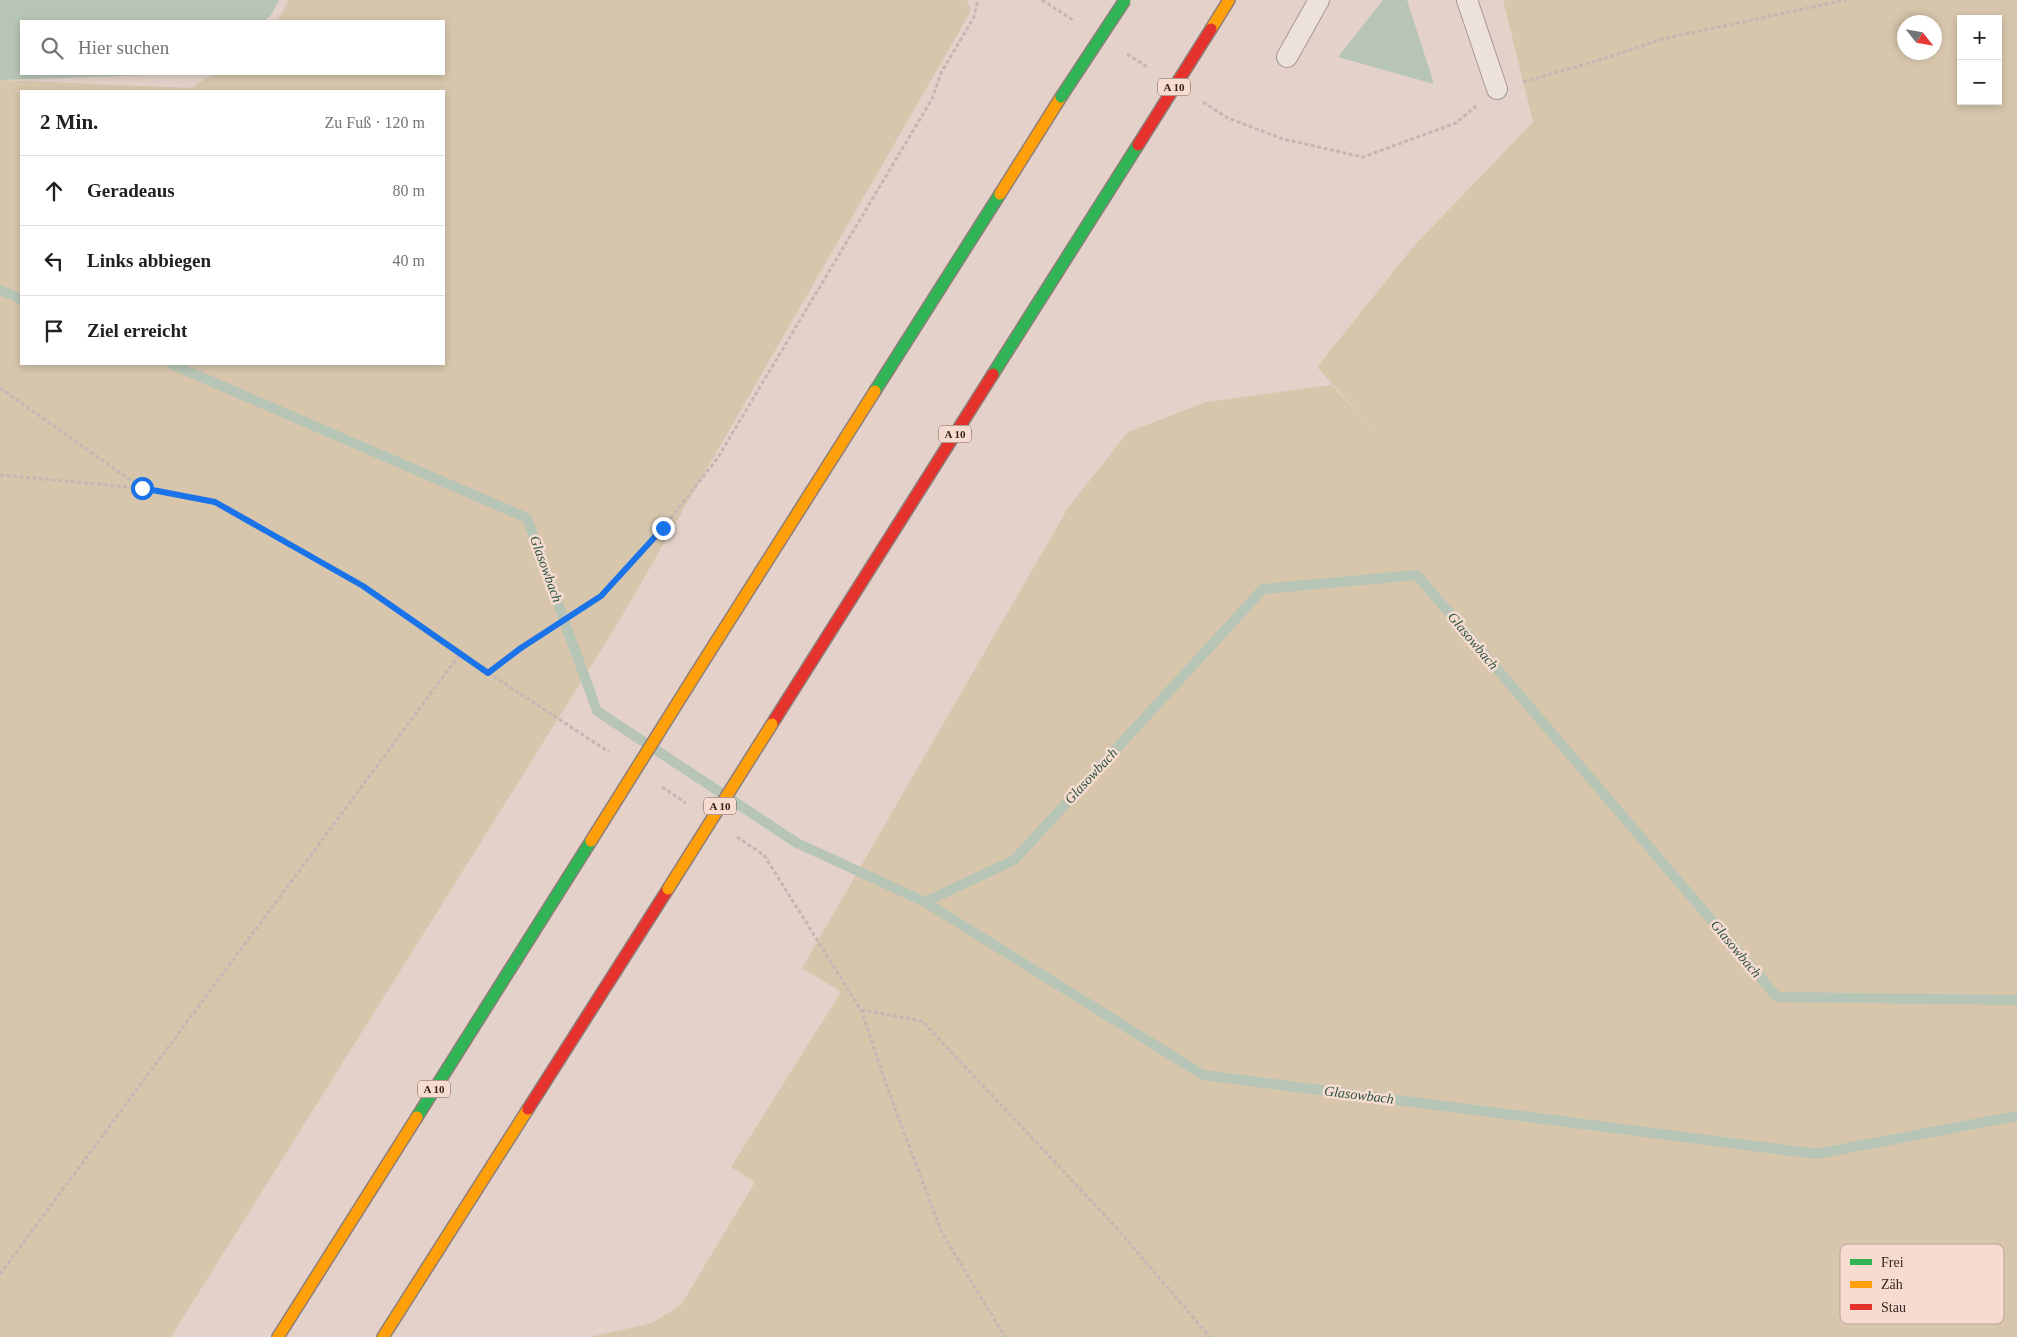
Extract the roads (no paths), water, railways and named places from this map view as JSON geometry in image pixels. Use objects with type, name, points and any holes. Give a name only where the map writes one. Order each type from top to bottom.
[{"type":"highway","name":"A 10","points":[[278,1337],[1061,97],[1125,0]]},
{"type":"highway","name":"A 10","points":[[383,1337],[1229,0]]},
{"type":"lane","points":[[1287,57],[1319,0]]},
{"type":"lane","points":[[1467,0],[1496,89]]},
{"type":"waterway","name":"Glasowbach","points":[[0,290],[20,299]]},
{"type":"waterway","name":"Glasowbach","points":[[173,365],[527,518],[597,711],[797,843],[925,902],[1014,860],[1263,589],[1417,575],[1777,997],[2017,1000]]},
{"type":"waterway","name":"Glasowbach","points":[[925,902],[1203,1075],[1816,1154],[2017,1116]]}]
